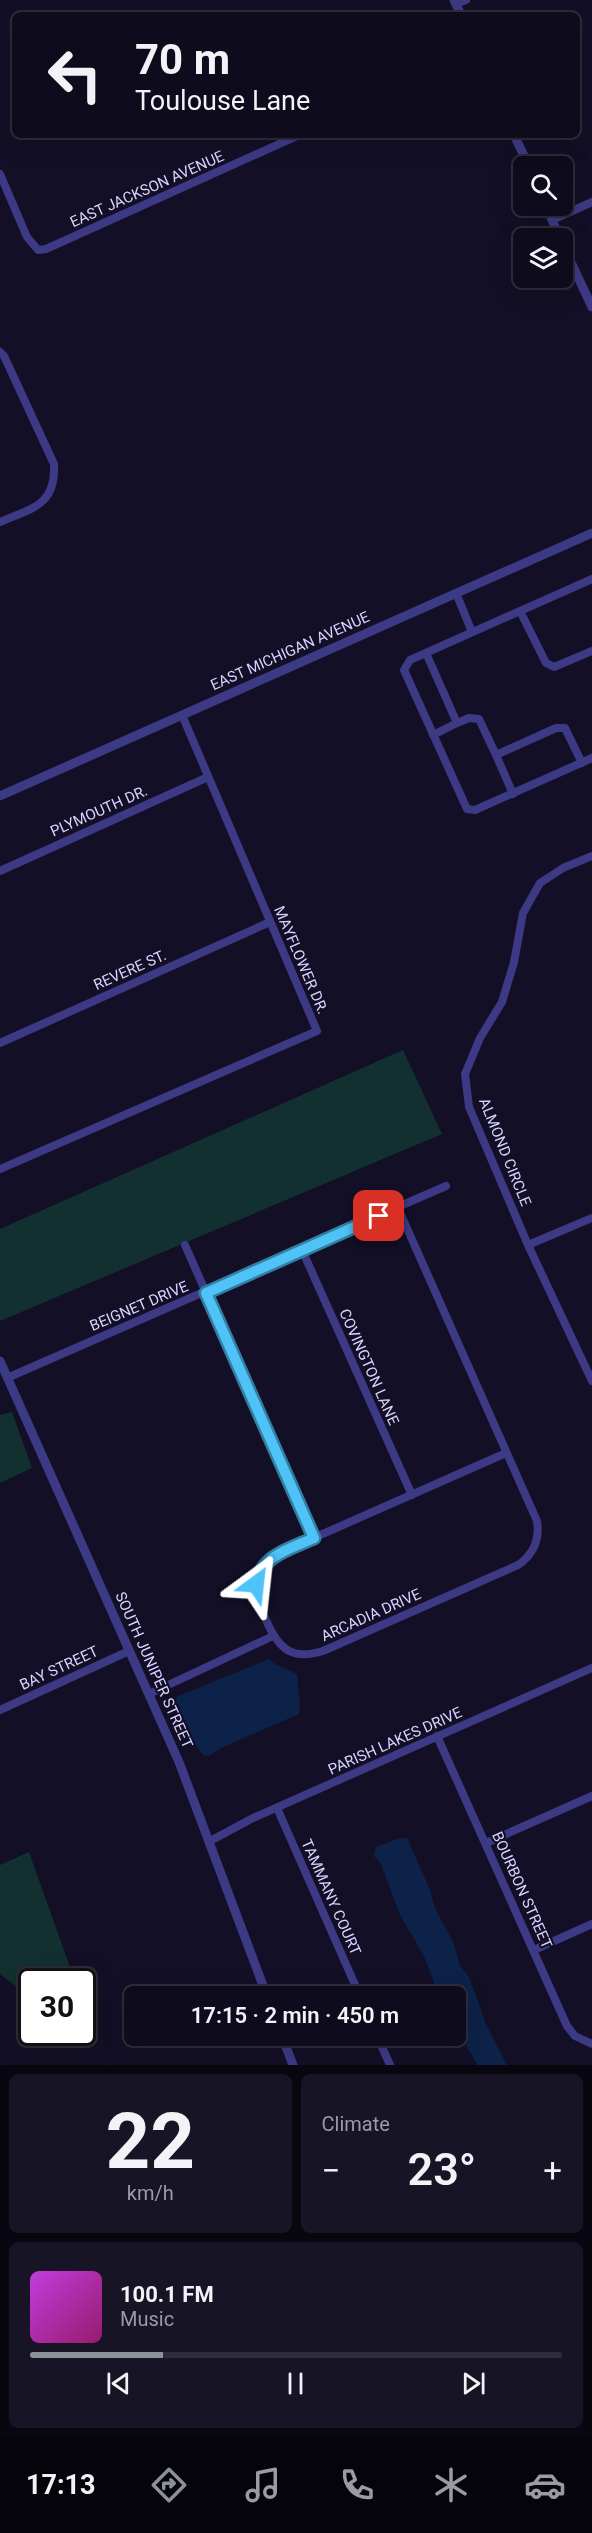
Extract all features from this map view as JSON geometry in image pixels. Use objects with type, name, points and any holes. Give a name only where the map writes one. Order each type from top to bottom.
[{"type":"street","points":[[455,2],[466,0]]},
{"type":"street","name":"EAST JACKSON AVENUE","points":[[0,174],[27,237],[38,250],[52,246],[292,138]]},
{"type":"street","points":[[515,138],[523,156]]},
{"type":"street","points":[[552,220],[592,202]]},
{"type":"street","points":[[550,216],[556,228]]},
{"type":"street","points":[[573,266],[592,307]]},
{"type":"street","points":[[0,352],[4,356],[54,464],[54,477],[52,489],[37,506],[0,522]]},
{"type":"street","name":"EAST MICHIGAN AVENUE","points":[[0,795],[592,533]]},
{"type":"street","points":[[592,579],[410,660],[404,670],[466,809],[476,810],[592,758]]},
{"type":"street","points":[[456,593],[472,632]]},
{"type":"street","points":[[520,611],[546,663],[554,667],[592,651]]},
{"type":"street","points":[[426,653],[457,723]]},
{"type":"street","name":"MAYFLOWER DR.","points":[[0,1168],[316,1031],[182,715]]},
{"type":"street","points":[[433,735],[469,718],[479,719],[513,794]]},
{"type":"street","points":[[496,755],[556,728],[566,728],[582,763]]},
{"type":"street","name":"PLYMOUTH DR.","points":[[0,871],[208,777]]},
{"type":"street","name":"ALMOND CIRCLE","points":[[592,856],[563,868],[540,883],[523,913],[514,962],[502,1002],[476,1045],[465,1074],[469,1107],[528,1245],[592,1381]]},
{"type":"street","name":"REVERE ST.","points":[[0,1043],[270,922]]},
{"type":"street","name":"BEIGNET DRIVE","points":[[7,1378],[206,1293],[446,1186]]},
{"type":"street","name":"ARCADIA DRIVE","points":[[398,1208],[537,1521],[539,1533],[537,1543],[526,1559],[323,1651],[299,1654],[279,1645],[258,1603],[256,1584],[263,1565],[275,1555],[506,1453]]},
{"type":"street","points":[[528,1245],[592,1218]]},
{"type":"street","points":[[185,1245],[314,1538]]},
{"type":"street","name":"COVINGTON LANE","points":[[302,1250],[411,1495]]},
{"type":"street","name":"SOUTH JUNIPER STREET","points":[[0,1361],[149,1694],[210,1841],[263,1986]]},
{"type":"street","points":[[149,1694],[273,1636]]},
{"type":"street","name":"BAY STREET","points":[[0,1710],[129,1652]]},
{"type":"street","name":"PARISH LAKES DRIVE","points":[[210,1841],[277,1808],[592,1668]]},
{"type":"street","name":"BOURBON STREET","points":[[437,1736],[567,2025],[575,2036],[592,2044]]},
{"type":"street","points":[[486,1843],[592,1796]]},
{"type":"street","name":"TAMMANY COURT","points":[[277,1808],[356,1986]]},
{"type":"street","points":[[534,1950],[592,1924]]},
{"type":"street","points":[[286,2046],[293,2065]]},
{"type":"street","points":[[381,2046],[390,2065]]},
{"type":"green space","points":[[403,1050],[442,1134],[0,1321],[0,1229]]},
{"type":"green space","points":[[12,1412],[32,1468],[0,1483],[0,1415]]},
{"type":"green space","points":[[29,1852],[70,1968],[18,1968],[18,1988],[0,1974],[0,1865]]},
{"type":"water","points":[[269,1659],[297,1674],[299,1714],[221,1748],[209,1756],[203,1755],[181,1720],[176,1697]]},
{"type":"water","points":[[400,1838],[407,1838],[430,1890],[435,1908],[454,1944],[460,1966],[469,1977],[486,2024],[507,2065],[478,2065],[466,2046],[466,1986],[435,1986],[424,1956],[400,1915],[381,1864],[374,1856],[376,1847]]},
{"type":"route","points":[[256,1584],[258,1574],[268,1560],[314,1538],[206,1293],[379,1216]]}]
